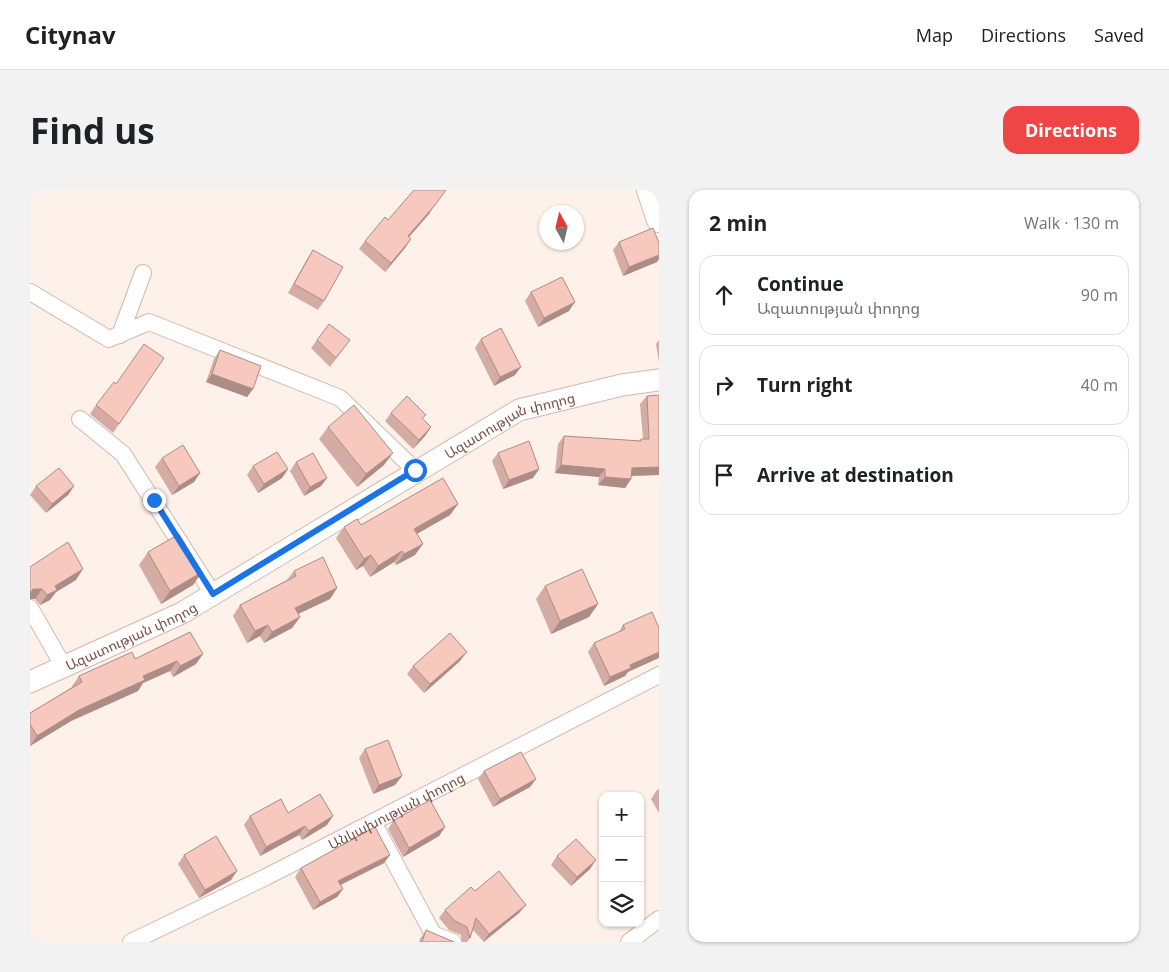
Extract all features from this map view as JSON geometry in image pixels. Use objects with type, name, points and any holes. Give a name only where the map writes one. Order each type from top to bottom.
[{"type":"main road","points":[[648,190],[659,220]]},
{"type":"street","points":[[120,334],[143,273]]},
{"type":"street","points":[[30,292],[109,340],[149,322],[340,398],[415,470]]},
{"type":"street","name":"Ազատության փողոց","points":[[30,682],[182,613],[415,470],[519,410],[622,385],[659,380]]},
{"type":"street","points":[[80,419],[122,454],[213,594]]},
{"type":"street","points":[[30,608],[64,667]]},
{"type":"street","name":"Անկախության փողոց","points":[[131,942],[266,877],[659,675]]},
{"type":"street","points":[[373,822],[432,934],[453,942]]},
{"type":"street","points":[[629,942],[659,920]]},
{"type":"building","points":[[414,190],[446,190],[408,236],[411,239],[391,263],[365,241],[385,217],[388,220]]},
{"type":"building","points":[[653,228],[659,243],[659,255],[629,267],[619,242]]},
{"type":"building","points":[[313,250],[343,267],[324,301],[294,284]]},
{"type":"building","points":[[562,277],[575,302],[544,318],[531,292]]},
{"type":"building","points":[[329,324],[350,340],[336,358],[317,340]]},
{"type":"building","points":[[501,328],[521,367],[500,377],[481,339]]},
{"type":"building","points":[[144,344],[164,358],[119,424],[96,405],[114,382],[116,384]]},
{"type":"building","points":[[220,350],[261,366],[253,389],[212,374]]},
{"type":"building","points":[[659,395],[659,467],[632,468],[631,479],[605,477],[605,469],[561,465],[564,436],[641,441],[641,439],[649,439],[647,396]]},
{"type":"building","points":[[407,396],[426,415],[422,418],[431,427],[419,440],[391,413]]},
{"type":"building","points":[[354,405],[393,453],[366,474],[328,427]]},
{"type":"building","points":[[529,441],[539,469],[509,480],[498,453]]},
{"type":"building","points":[[183,445],[200,473],[179,486],[162,458]]},
{"type":"building","points":[[277,452],[288,469],[264,484],[253,466]]},
{"type":"building","points":[[313,453],[327,478],[310,487],[296,462]]},
{"type":"building","points":[[59,468],[74,486],[52,504],[36,486]]},
{"type":"building","points":[[443,478],[458,504],[414,529],[423,544],[404,554],[402,551],[378,566],[371,555],[364,559],[344,527],[357,519],[361,525]]},
{"type":"building","points":[[179,534],[202,572],[170,591],[148,552]]},
{"type":"building","points":[[68,542],[83,569],[55,586],[57,590],[47,595],[42,589],[33,589],[30,593],[30,567]]},
{"type":"building","points":[[323,557],[337,588],[295,608],[300,617],[272,632],[268,625],[255,631],[240,605],[296,576],[294,571]]},
{"type":"building","points":[[582,569],[598,604],[560,621],[545,586]]},
{"type":"building","points":[[652,612],[659,628],[659,652],[630,665],[631,668],[610,677],[594,643],[625,629],[623,625]]},
{"type":"building","points":[[190,632],[203,654],[180,666],[177,661],[143,676],[145,680],[79,710],[37,736],[30,724],[30,713],[82,682],[79,676],[132,652],[135,659]]},
{"type":"building","points":[[450,633],[467,652],[430,684],[413,666]]},
{"type":"building","points":[[388,740],[402,776],[379,785],[365,749]]},
{"type":"building","points":[[521,752],[536,779],[500,799],[484,771]]},
{"type":"building","points":[[320,794],[333,816],[309,831],[305,826],[266,847],[250,816],[281,799],[288,813]]},
{"type":"building","points":[[430,800],[445,827],[409,848],[394,820]]},
{"type":"building","points":[[375,827],[390,855],[338,881],[343,889],[320,902],[301,868]]},
{"type":"building","points":[[216,836],[237,871],[205,890],[184,855]]},
{"type":"building","points":[[576,839],[596,860],[577,877],[557,856]]},
{"type":"building","points":[[499,871],[526,905],[489,934],[476,918],[470,938],[467,927],[455,921],[445,910],[471,887],[475,891]]},
{"type":"building","points":[[426,930],[454,942],[422,942]]},
{"type":"route","points":[[154,500],[213,594],[415,470]]}]
